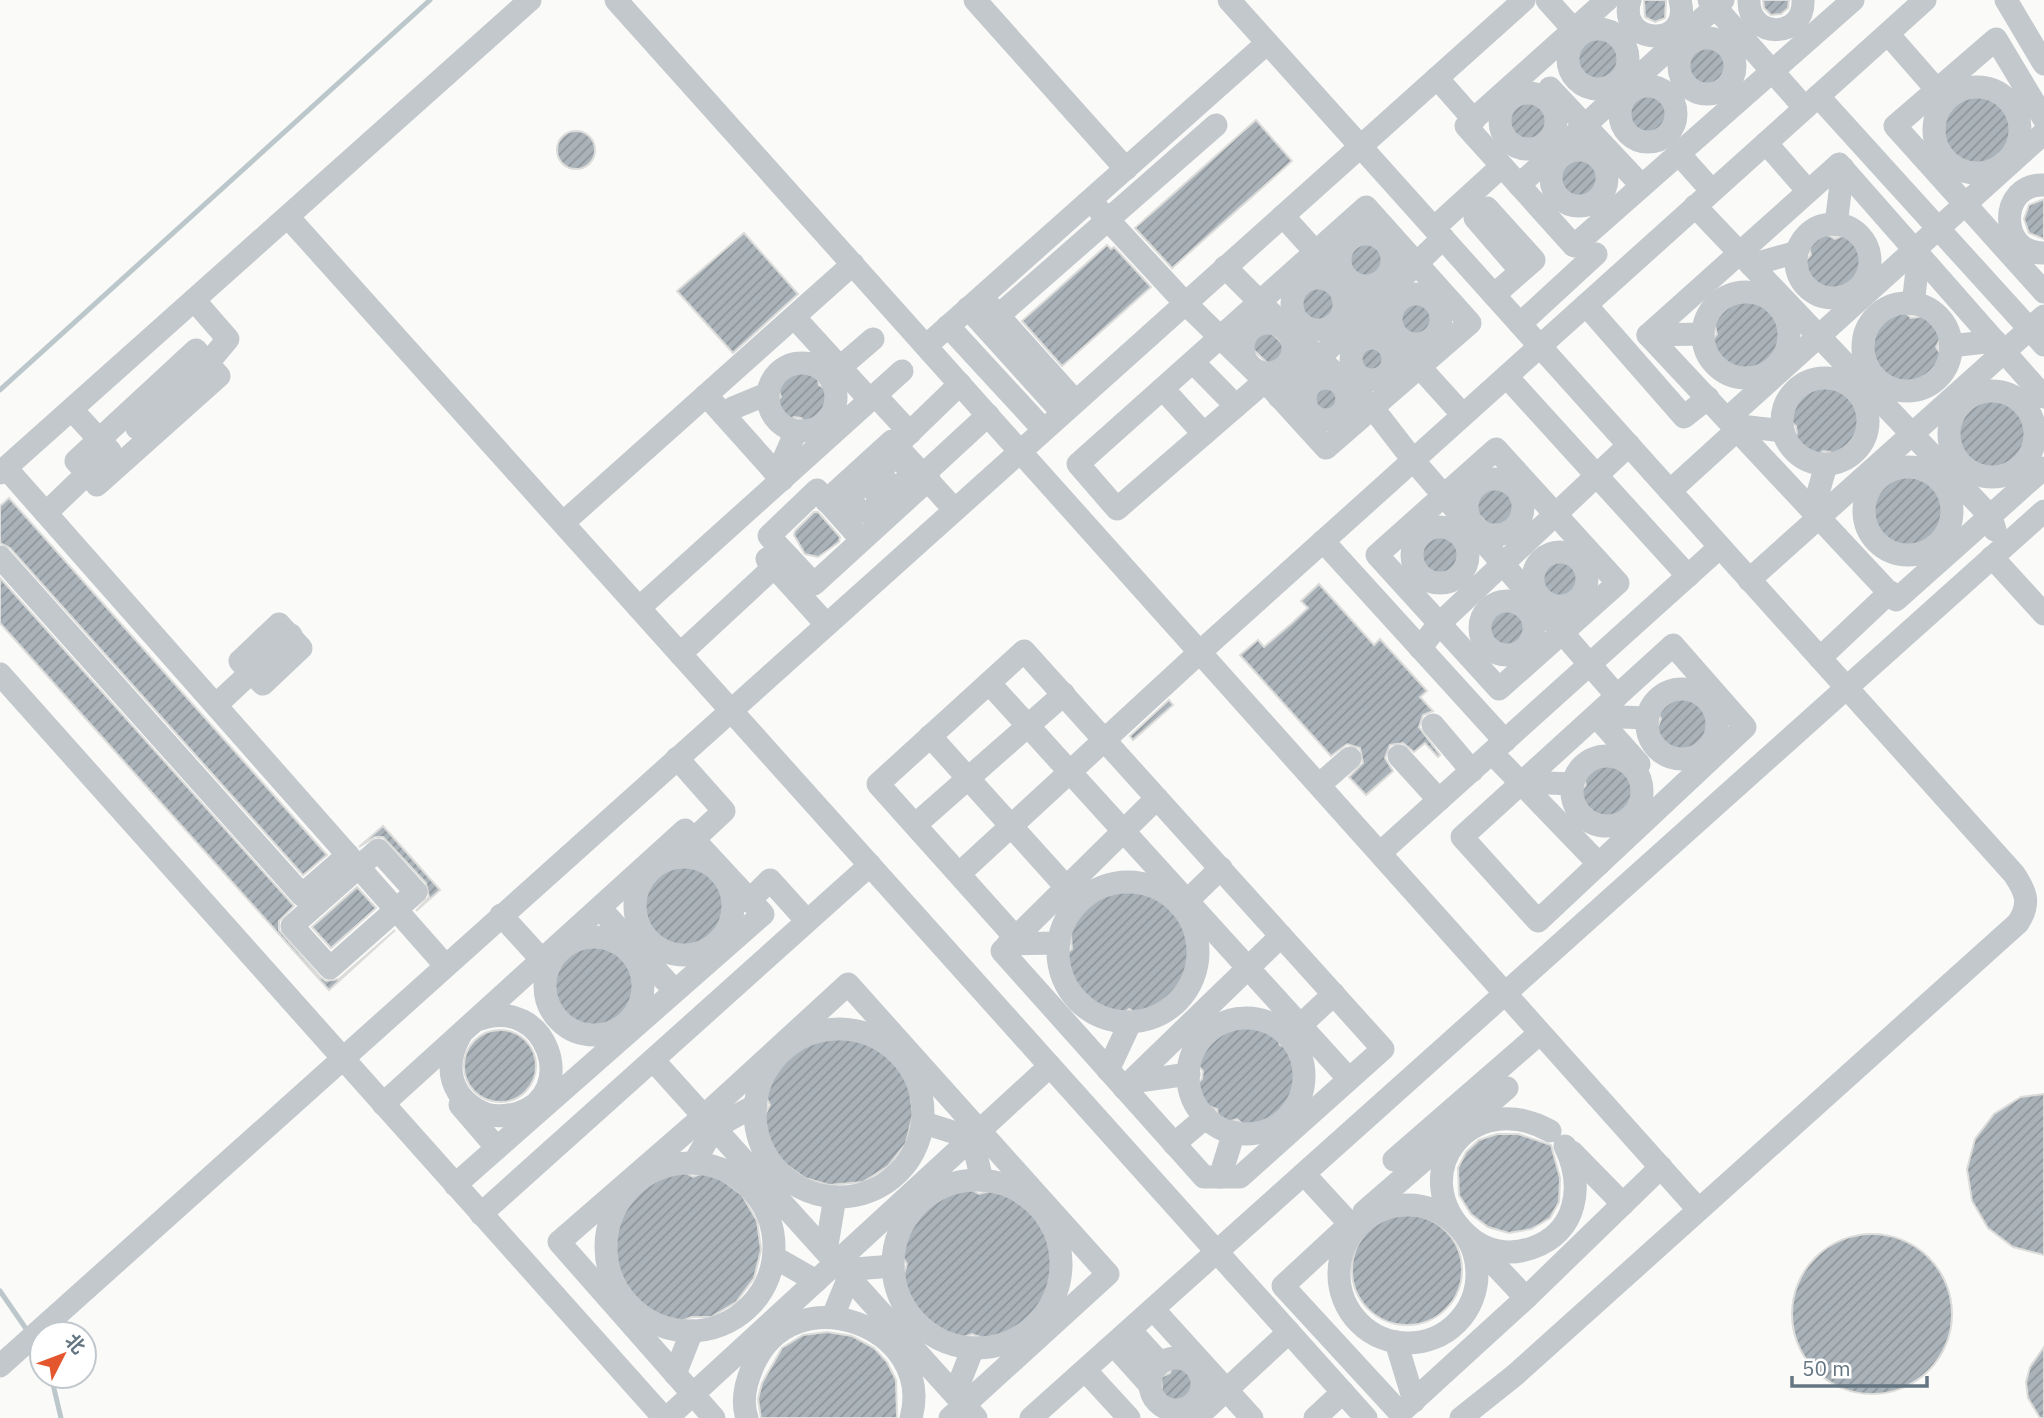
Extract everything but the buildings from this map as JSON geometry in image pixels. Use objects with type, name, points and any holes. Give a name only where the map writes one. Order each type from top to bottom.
[{"type":"street","points":[[445,965],[46,513],[3,471],[530,0]]},
{"type":"street","points":[[616,0],[1699,1209]]},
{"type":"street","points":[[975,0],[1125,169]]},
{"type":"street","points":[[1229,0],[2014,874],[2025,890],[2027,902],[2025,913],[2018,923],[1515,1375],[1461,1418]]},
{"type":"street","points":[[0,1366],[1524,0]]},
{"type":"street","points":[[1547,0],[1606,11],[1654,51],[1715,78],[1769,68],[1816,8]]},
{"type":"street","points":[[1437,78],[1470,123],[1514,131],[1573,134],[1630,130],[1661,140],[1715,78],[1816,8],[1853,0]]},
{"type":"street","points":[[2006,0],[2044,64]]},
{"type":"street","points":[[1569,59],[1586,85],[1605,88],[1714,3]]},
{"type":"street","points":[[1583,245],[1558,200],[1552,170],[1573,134],[1654,51],[1714,3]]},
{"type":"street","points":[[1714,3],[1715,78],[1704,199],[1745,259],[1783,305],[1822,338],[1914,440],[1951,473],[1989,515]]},
{"type":"street","points":[[959,874],[1200,652],[1888,34],[1912,4]]},
{"type":"street","points":[[1089,200],[1185,303],[1248,323],[1349,334],[1470,323],[1466,318],[1349,334],[1248,323],[1193,362],[1078,464],[1117,509],[1236,406],[1349,334],[1417,263],[1569,59],[1572,44],[1606,11]]},
{"type":"street","points":[[1514,131],[1606,11]]},
{"type":"street","points":[[1888,34],[1941,92]]},
{"type":"street","points":[[1974,57],[2018,117],[2021,131],[2018,144],[2007,164],[1989,172],[1974,173],[1940,164],[1895,126],[1941,92],[1974,57],[1996,39],[2000,47],[2002,92]]},
{"type":"street","points":[[1654,51],[1722,41],[1706,124]]},
{"type":"street","points":[[926,346],[1267,43]]},
{"type":"street","points":[[2000,47],[2002,92]]},
{"type":"street","points":[[1639,182],[1630,130],[1621,105],[1654,51]]},
{"type":"street","points":[[1715,78],[1769,68]]},
{"type":"street","points":[[1715,78],[1769,68]]},
{"type":"street","points":[[1558,200],[1591,204],[1639,182],[1715,78],[1769,68],[1812,102],[2039,330],[2002,350],[1960,398],[1914,440],[1877,473],[1819,517],[1749,580]]},
{"type":"street","points":[[1706,124],[1715,78]]},
{"type":"street","points":[[1706,124],[1715,78]]},
{"type":"street","points":[[1573,134],[1586,85]]},
{"type":"street","points":[[1573,134],[1586,85]]},
{"type":"street","points":[[1941,92],[2002,92],[2044,119]]},
{"type":"street","points":[[1941,92],[1934,127],[1940,164],[1964,203],[2012,247],[2044,292]]},
{"type":"street","points":[[1470,123],[1514,131],[1573,134],[1639,182]]},
{"type":"street","points":[[858,502],[813,583],[858,502],[1001,327],[1108,220],[1216,125]]},
{"type":"street","points":[[2021,131],[2044,125]]},
{"type":"street","points":[[1902,134],[1934,127]]},
{"type":"street","points":[[1514,131],[1532,149],[1573,134]]},
{"type":"street","points":[[1514,131],[1583,245],[1617,277]]},
{"type":"street","points":[[1586,305],[1684,417],[1720,411],[1784,369],[1822,338],[1867,299],[1964,203],[2044,133]]},
{"type":"street","points":[[1520,324],[1583,245],[1608,196],[1607,174],[1573,134]]},
{"type":"street","points":[[1766,143],[1808,191]]},
{"type":"street","points":[[1648,335],[1710,294],[1745,259],[1788,209],[1839,163],[2044,397]]},
{"type":"street","points":[[2007,164],[2039,184],[2012,201],[2008,223],[2012,247]]},
{"type":"street","points":[[1836,225],[1843,168]]},
{"type":"street","points":[[1964,203],[1974,173]]},
{"type":"street","points":[[1788,209],[1811,232]]},
{"type":"street","points":[[1283,216],[1349,334],[1413,460],[1469,530],[1505,566],[1516,586]]},
{"type":"street","points":[[288,217],[1289,1332],[1339,1402],[1366,1418]]},
{"type":"street","points":[[1865,247],[1886,217]]},
{"type":"street","points":[[1720,411],[1788,441],[1811,463],[1826,465],[1840,462],[1857,450],[1867,429],[1866,386],[1863,339],[1868,324],[1867,299],[1868,272],[1865,247],[1853,230],[1829,224],[1811,232],[1797,252],[1797,269],[1806,286],[1820,296],[1832,299],[1843,297],[1867,299],[1892,305],[1922,306],[1940,319],[1950,337],[1948,364],[1930,385],[1912,390],[1866,386],[1826,379],[1801,386],[1785,404],[1788,441],[1774,469]]},
{"type":"street","points":[[1865,247],[1915,250]]},
{"type":"street","points":[[2012,247],[2044,253]]},
{"type":"street","points":[[1913,304],[1915,250]]},
{"type":"street","points":[[1745,259],[1797,252]]},
{"type":"street","points":[[1742,292],[1745,259]]},
{"type":"street","points":[[1349,334],[1417,263]]},
{"type":"street","points":[[1349,334],[1417,263]]},
{"type":"street","points":[[563,523],[853,264]]},
{"type":"street","points":[[1225,267],[1248,323]]},
{"type":"street","points":[[1494,295],[1521,271]]},
{"type":"street","points":[[1783,305],[1806,286]]},
{"type":"street","points":[[1710,294],[1755,293],[1783,305]]},
{"type":"street","points":[[1710,294],[1709,313],[1703,334],[1706,352],[1714,364],[1726,374],[1740,378],[1755,378],[1769,372],[1780,362],[1789,338],[1783,305]]},
{"type":"street","points":[[1826,379],[1822,338],[1832,299]]},
{"type":"street","points":[[194,300],[228,339],[198,372],[174,395],[119,444],[97,485],[76,461],[119,444],[198,372]]},
{"type":"street","points":[[975,303],[1001,327],[1024,357],[1069,406]]},
{"type":"street","points":[[1940,319],[1961,303]]},
{"type":"street","points":[[1349,334],[1369,311]]},
{"type":"street","points":[[1349,334],[1369,311]]},
{"type":"street","points":[[1369,311],[1349,334],[1324,446],[1326,448],[1349,334],[1369,311]]},
{"type":"street","points":[[794,317],[815,340],[835,381],[828,429]]},
{"type":"street","points":[[1248,323],[1349,334],[1463,415]]},
{"type":"street","points":[[948,326],[1043,429]]},
{"type":"street","points":[[1648,335],[1703,334]]},
{"type":"street","points":[[1648,335],[1896,600],[1943,550],[1989,515],[2035,469],[2039,440],[2032,415],[2024,404],[2012,395],[1989,391],[1960,398]]},
{"type":"street","points":[[1789,338],[1863,339]]},
{"type":"street","points":[[835,381],[873,339]]},
{"type":"street","points":[[808,364],[815,340]]},
{"type":"street","points":[[1950,346],[2002,350]]},
{"type":"street","points":[[1989,391],[2002,350]]},
{"type":"street","points":[[136,352],[174,395]]},
{"type":"street","points":[[988,415],[998,380],[1024,357]]},
{"type":"street","points":[[1193,362],[1236,406]]},
{"type":"street","points":[[828,429],[796,430],[780,424],[774,417],[768,405],[767,394],[771,383],[786,366],[808,364],[870,400]]},
{"type":"street","points":[[1714,364],[1720,411]]},
{"type":"street","points":[[1784,369],[1801,386]]},
{"type":"street","points":[[639,608],[828,429],[870,400],[902,371]]},
{"type":"street","points":[[1940,376],[1960,398]]},
{"type":"street","points":[[1507,377],[1688,576]]},
{"type":"street","points":[[1670,491],[1740,378]]},
{"type":"street","points":[[835,381],[870,400]]},
{"type":"street","points":[[680,654],[858,502],[988,415],[1023,408],[1049,384]]},
{"type":"street","points":[[1163,389],[1204,434]]},
{"type":"street","points":[[1877,473],[1898,468],[1914,440],[1912,390]]},
{"type":"street","points":[[733,408],[767,394]]},
{"type":"street","points":[[706,395],[779,477]]},
{"type":"street","points":[[1943,550],[1953,513],[1949,492],[1949,436],[1952,416],[1960,398]]},
{"type":"street","points":[[826,624],[858,502],[870,400]]},
{"type":"street","points":[[72,410],[119,444]]},
{"type":"street","points":[[749,443],[774,417]]},
{"type":"street","points":[[1867,429],[1914,440],[1949,436]]},
{"type":"street","points":[[779,477],[796,430]]},
{"type":"street","points":[[1516,586],[1414,543],[1444,496],[1476,485],[1509,483],[1516,586],[1499,690],[1496,686],[1516,586],[1556,514],[1629,445]]},
{"type":"street","points":[[1857,450],[1877,473]]},
{"type":"street","points":[[1516,586],[1498,451],[1476,485],[1468,514],[1468,552],[1516,586],[1618,696]]},
{"type":"street","points":[[1819,517],[1826,465]]},
{"type":"street","points":[[1951,473],[1987,477],[2035,469]]},
{"type":"street","points":[[46,513],[86,473]]},
{"type":"street","points":[[1877,473],[1866,497],[1864,509],[1867,527],[1874,540],[1885,549],[1903,555],[1943,550]]},
{"type":"street","points":[[1987,477],[1989,515],[1996,554],[2044,614]]},
{"type":"street","points":[[858,502],[954,509]]},
{"type":"street","points":[[1819,517],[1864,509]]},
{"type":"street","points":[[1031,1418],[2044,511]]},
{"type":"street","points":[[1439,624],[1516,586],[1556,514]]},
{"type":"street","points":[[1439,624],[1516,586],[1556,514]]},
{"type":"street","points":[[1420,648],[1439,624],[1516,586],[1615,579],[1618,583],[1516,586],[1380,558],[1377,555],[1425,527],[1487,534],[1516,586]]},
{"type":"street","points":[[1856,556],[1874,540]]},
{"type":"street","points":[[1324,541],[1420,648],[1498,747],[1522,782],[1571,820],[1598,864]]},
{"type":"street","points":[[1380,853],[1720,547]]},
{"type":"street","points":[[1820,658],[1891,594],[1903,555]]},
{"type":"street","points":[[0,558],[302,895],[353,860]]},
{"type":"street","points":[[1505,566],[1516,586]]},
{"type":"street","points":[[1505,566],[1516,586]]},
{"type":"street","points":[[1439,624],[1516,586]]},
{"type":"street","points":[[1439,624],[1516,586]]},
{"type":"street","points":[[216,705],[291,635]]},
{"type":"street","points":[[1571,820],[1574,803],[1572,784],[1577,770],[1591,760],[1618,757],[1636,766],[1642,782],[1638,813],[1598,864],[1538,921],[1462,837],[1674,645],[1712,698],[1745,727],[1709,754],[1668,797],[1638,813],[1611,826],[1571,820]]},
{"type":"street","points":[[1678,650],[1648,734],[1656,748],[1678,759],[1709,754]]},
{"type":"street","points":[[1059,943],[1012,941],[959,874],[878,784],[1024,651],[1064,694],[1383,1049],[1345,1074],[1292,1122],[1240,1177],[1204,1177],[1174,1144],[1128,1085],[1108,1070],[1002,951],[1012,941],[1073,895],[1157,798]]},
{"type":"street","points":[[0,674],[665,1418],[816,1281],[922,1191],[976,1134],[1050,1066]]},
{"type":"street","points":[[1639,677],[1661,702]]},
{"type":"street","points":[[989,683],[1250,970],[1294,1031],[1345,1074]]},
{"type":"street","points":[[1597,716],[1661,702],[1695,691],[1712,698]]},
{"type":"street","points":[[915,825],[1064,694]]},
{"type":"street","points":[[1709,754],[1716,724],[1712,698]]},
{"type":"street","points":[[1591,760],[1597,716]]},
{"type":"street","points":[[1597,716],[1636,766],[1668,797]]},
{"type":"street","points":[[1716,724],[1742,723]]},
{"type":"street","points":[[1433,725],[1472,771]]},
{"type":"street","points":[[930,736],[1073,895]]},
{"type":"street","points":[[1566,743],[1591,760]]},
{"type":"street","points":[[1636,766],[1656,748]]},
{"type":"street","points":[[1399,756],[1439,800]]},
{"type":"street","points":[[677,758],[724,811],[688,843]]},
{"type":"street","points":[[1319,785],[1350,758]]},
{"type":"street","points":[[1668,797],[1678,759]]},
{"type":"street","points":[[1522,782],[1572,784]]},
{"type":"street","points":[[1598,864],[1611,826]]},
{"type":"street","points":[[383,1104],[427,1067],[468,1027],[543,970],[603,908],[685,831],[688,843],[720,869],[746,903],[763,914],[721,944],[615,1042],[493,1143],[455,1185]]},
{"type":"street","points":[[1126,883],[1127,834]]},
{"type":"street","points":[[353,860],[292,926],[330,968],[396,909]]},
{"type":"street","points":[[544,1025],[563,1025],[587,1035],[610,1033],[625,1025],[636,1013],[642,989],[636,945],[638,925],[634,909],[643,877],[653,863]]},
{"type":"street","points":[[481,1214],[870,865]]},
{"type":"street","points":[[1188,901],[1220,869]]},
{"type":"street","points":[[746,903],[770,880],[807,921]]},
{"type":"street","points":[[1126,883],[1155,887],[1174,899],[1189,917],[1197,940],[1198,964],[1190,987],[1175,1005],[1154,1018],[1130,1023],[1107,1019],[1085,1008],[1071,992],[1060,970],[1059,943],[1073,895],[1126,883]]},
{"type":"street","points":[[603,908],[636,895]]},
{"type":"street","points":[[600,938],[603,908]]},
{"type":"street","points":[[603,908],[671,990]]},
{"type":"street","points":[[468,1027],[452,1049],[453,1084],[460,1100],[490,1115],[506,1116],[538,1106],[551,1075],[551,1059],[544,1025],[546,997],[543,970],[501,915]]},
{"type":"street","points":[[1128,1085],[1199,1029],[1281,936]]},
{"type":"street","points":[[543,970],[570,943],[585,938],[659,948],[675,955],[690,955],[721,944]]},
{"type":"street","points":[[671,990],[675,955]]},
{"type":"street","points":[[1198,964],[1250,970]]},
{"type":"street","points":[[1246,1018],[1250,970]]},
{"type":"street","points":[[745,1394],[711,1415],[675,1374],[622,1305],[559,1242],[709,1122],[848,984],[976,1134],[1108,1274],[1043,1326],[958,1404],[912,1408],[912,1385],[903,1360],[902,1333],[901,1302],[893,1266],[894,1244],[922,1191],[953,1183],[982,1180],[1010,1186],[1042,1206],[1060,1248],[1062,1274],[1043,1326],[995,1347],[973,1349],[902,1333],[833,1316],[804,1320],[778,1333],[758,1354],[746,1381],[747,1418]]},
{"type":"street","points":[[642,989],[671,990]]},
{"type":"street","points":[[1054,1009],[1071,992]]},
{"type":"street","points":[[1294,1031],[1334,994]]},
{"type":"street","points":[[510,996],[544,1025],[577,1073]]},
{"type":"street","points":[[844,1028],[860,998]]},
{"type":"street","points":[[1175,1005],[1199,1029]]},
{"type":"street","points":[[1199,1029],[1246,1018],[1294,1031]]},
{"type":"street","points":[[1108,1070],[1130,1023]]},
{"type":"street","points":[[905,1054],[873,1035],[844,1028],[815,1031],[789,1044],[769,1066],[757,1093],[755,1122],[764,1150],[764,1180],[764,1207],[773,1231],[774,1257],[767,1283],[752,1305],[732,1321],[708,1330],[692,1331],[656,1325],[622,1305],[605,1256],[607,1227],[619,1200],[639,1179],[665,1166],[694,1163],[723,1169],[764,1180],[835,1197],[857,1196],[882,1186],[902,1170],[917,1148],[924,1123],[923,1096],[905,1054]]},
{"type":"street","points":[[1199,1029],[1189,1074],[1195,1104],[1206,1117],[1223,1129],[1234,1132],[1260,1133],[1292,1122]]},
{"type":"street","points":[[1292,1122],[1304,1081],[1303,1062],[1294,1031]]},
{"type":"street","points":[[1540,1033],[1501,1084],[1283,1286],[1400,1413],[1578,1247],[1616,1197],[1661,1167]]},
{"type":"street","points":[[577,1073],[587,1035]]},
{"type":"street","points":[[615,1042],[709,1122],[764,1180],[902,1333],[958,1404]]},
{"type":"street","points":[[427,1067],[451,1060]]},
{"type":"street","points":[[427,1067],[460,1100],[493,1143]]},
{"type":"street","points":[[551,1075],[577,1073]]},
{"type":"street","points":[[1128,1085],[1189,1074]]},
{"type":"street","points":[[1304,1081],[1345,1074]]},
{"type":"street","points":[[1501,1084],[1508,1116]]},
{"type":"street","points":[[1407,1205],[1407,1171],[1441,1117],[1501,1084]]},
{"type":"street","points":[[1501,1084],[1616,1197]]},
{"type":"street","points":[[709,1122],[756,1105]]},
{"type":"street","points":[[493,1143],[506,1116]]},
{"type":"street","points":[[1558,1138],[1530,1119],[1508,1116],[1486,1120],[1466,1130],[1452,1147],[1443,1168],[1441,1190],[1447,1211],[1461,1229],[1474,1252],[1475,1284],[1472,1299],[1460,1319],[1442,1334],[1420,1342],[1396,1342],[1374,1334],[1355,1319],[1343,1298],[1339,1277],[1340,1262],[1350,1236],[1364,1220],[1382,1209],[1407,1205],[1425,1207],[1445,1215],[1461,1229],[1477,1244],[1498,1251],[1521,1251],[1542,1244],[1560,1230],[1572,1211],[1577,1189],[1575,1167],[1558,1138]]},
{"type":"street","points":[[1174,1144],[1206,1117]]},
{"type":"street","points":[[694,1163],[709,1122]]},
{"type":"street","points":[[924,1123],[976,1134]]},
{"type":"street","points":[[1220,1177],[1234,1132]]},
{"type":"street","points":[[976,1134],[982,1180]]},
{"type":"street","points":[[1407,1171],[1443,1168]]},
{"type":"street","points":[[902,1170],[922,1191]]},
{"type":"street","points":[[1407,1171],[1526,1298]]},
{"type":"street","points":[[1304,1174],[1350,1224]]},
{"type":"street","points":[[1577,1189],[1616,1197]]},
{"type":"street","points":[[833,1316],[838,1265],[835,1197]]},
{"type":"street","points":[[1560,1230],[1578,1247]]},
{"type":"street","points":[[571,1256],[606,1240]]},
{"type":"street","points":[[1510,1281],[1521,1251]]},
{"type":"street","points":[[774,1257],[816,1281]]},
{"type":"street","points":[[1293,1276],[1340,1262]]},
{"type":"street","points":[[838,1265],[893,1266]]},
{"type":"street","points":[[1062,1274],[1091,1289]]},
{"type":"street","points":[[1475,1284],[1510,1281]]},
{"type":"street","points":[[752,1305],[768,1325]]},
{"type":"street","points":[[1153,1309],[1197,1362],[1214,1403],[1252,1418]]},
{"type":"street","points":[[1332,1340],[1355,1319]]},
{"type":"street","points":[[1460,1319],[1480,1340]]},
{"type":"street","points":[[675,1374],[692,1331]]},
{"type":"street","points":[[1122,1337],[1160,1402],[1178,1410],[1214,1403],[1289,1332]]},
{"type":"street","points":[[1122,1337],[1160,1363]]},
{"type":"street","points":[[1396,1342],[1414,1401]]},
{"type":"street","points":[[958,1404],[973,1349]]},
{"type":"street","points":[[1160,1402],[1151,1375],[1160,1363],[1178,1357],[1197,1362]]},
{"type":"street","points":[[1085,1370],[1129,1418]]},
{"type":"street","points":[[1136,1418],[1160,1402]]},
{"type":"street","points":[[1315,1418],[1339,1402]]},
{"type":"waterway","points":[[0,390],[430,0]]},
{"type":"waterway","points":[[0,1291],[28,1332]]},
{"type":"waterway","points":[[54,1390],[61,1418]]}]
